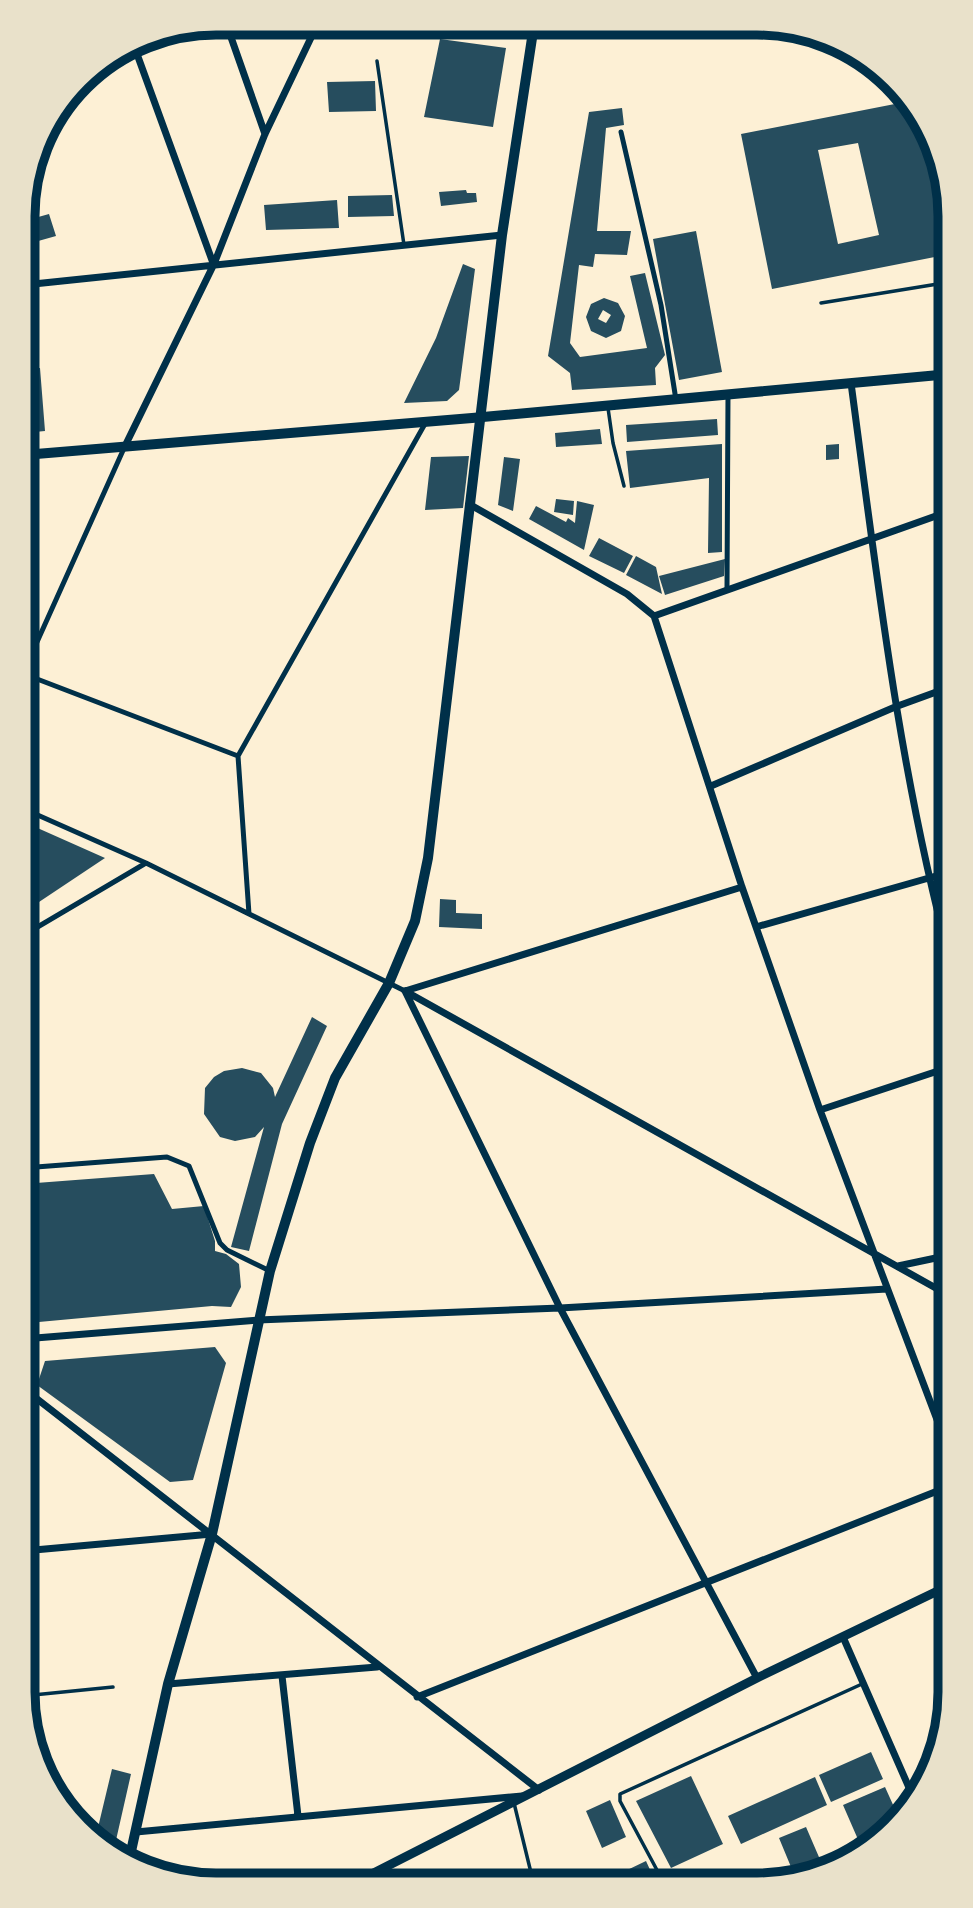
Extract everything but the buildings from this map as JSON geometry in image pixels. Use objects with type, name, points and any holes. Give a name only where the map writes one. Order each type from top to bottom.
[{"type":"main road","points":[[131,1852],[169,1684],[212,1534],[270,1271],[310,1143],[335,1078],[388,983],[415,921],[428,858],[502,235],[532,35]]},
{"type":"main road","points":[[35,453],[426,422],[938,375]]},
{"type":"street","points":[[230,35],[265,134]]},
{"type":"street","points":[[35,648],[125,446],[214,264],[265,134],[312,35]]},
{"type":"street","points":[[137,54],[214,264]]},
{"type":"street","points":[[621,132],[661,305],[676,400]]},
{"type":"street","points":[[35,284],[502,235]]},
{"type":"street","points":[[851,383],[895,707],[928,877],[938,915]]},
{"type":"street","points":[[727,589],[728,395]]},
{"type":"street","points":[[249,914],[238,756],[426,422]]},
{"type":"street","points":[[469,504],[627,594],[654,616],[742,887],[820,1110],[938,1423]]},
{"type":"street","points":[[654,616],[938,514]]},
{"type":"street","points":[[35,677],[238,756]]},
{"type":"street","points":[[711,786],[895,707],[938,691]]},
{"type":"street","points":[[35,814],[146,863],[405,991],[938,1289]]},
{"type":"street","points":[[35,928],[146,863]]},
{"type":"street","points":[[756,927],[938,875]]},
{"type":"street","points":[[405,991],[742,887]]},
{"type":"street","points":[[405,991],[560,1308],[757,1678]]},
{"type":"street","points":[[820,1110],[938,1071]]},
{"type":"street","points":[[35,1167],[167,1157],[188,1166],[220,1243],[228,1250],[270,1271]]},
{"type":"street","points":[[897,1266],[938,1257]]},
{"type":"street","points":[[35,1338],[258,1320],[560,1308],[887,1289]]},
{"type":"street","points":[[35,1397],[539,1790]]},
{"type":"street","points":[[417,1697],[938,1491]]},
{"type":"street","points":[[35,1550],[212,1534]]},
{"type":"street","points":[[374,1873],[757,1678],[938,1591]]},
{"type":"street","points":[[843,1637],[910,1789]]},
{"type":"street","points":[[169,1684],[378,1667]]},
{"type":"street","points":[[282,1676],[298,1816]]},
{"type":"street","points":[[136,1832],[529,1795]]},
{"type":"lane","points":[[377,61],[404,245]]},
{"type":"lane","points":[[821,303],[938,284]]},
{"type":"lane","points":[[608,406],[612,443],[624,486]]},
{"type":"lane","points":[[659,1873],[620,1801],[620,1794],[864,1684]]},
{"type":"lane","points":[[35,1695],[113,1687]]},
{"type":"lane","points":[[514,1803],[531,1873]]}]
